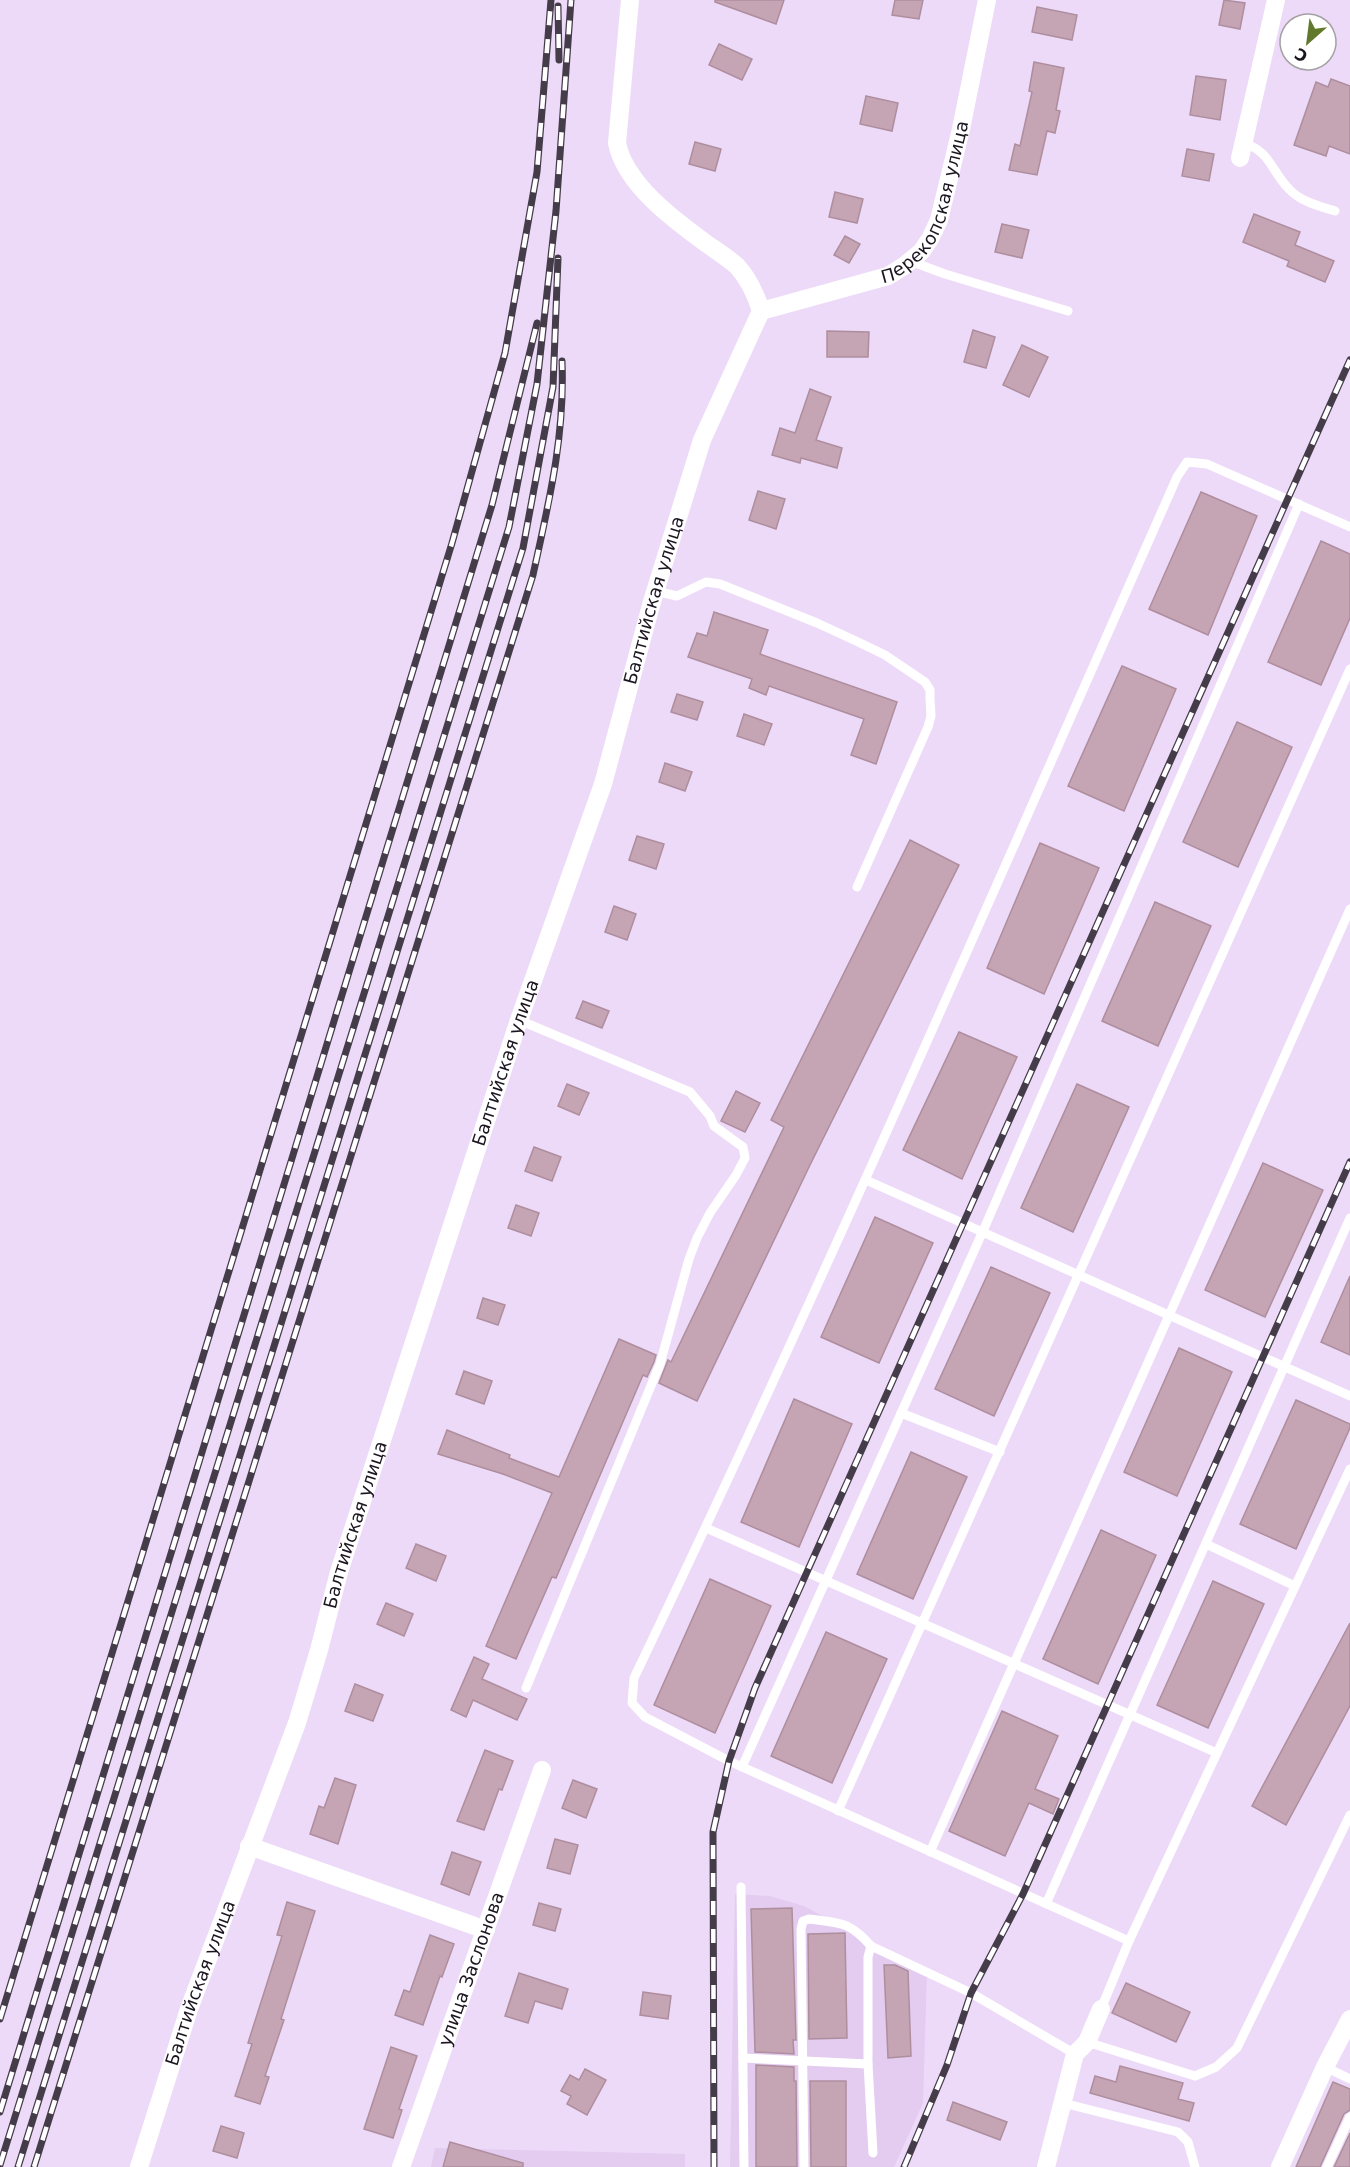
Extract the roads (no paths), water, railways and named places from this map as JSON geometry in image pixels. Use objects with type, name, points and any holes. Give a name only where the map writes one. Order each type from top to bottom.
[{"type":"street","points":[[630,0],[617,143],[620,156],[628,171],[663,209],[737,267],[755,294],[761,311]]},
{"type":"street","name":"Перекопская улица","points":[[761,311],[888,276],[921,252],[939,220],[961,129],[987,0]]},
{"type":"street","points":[[1242,150],[1276,0]]},
{"type":"street","name":"Балтийская улица","points":[[140,2167],[189,2009],[297,1723],[320,1650],[339,1572],[519,1020],[603,784],[656,591],[702,440],[761,311]]},
{"type":"street","name":"улица Заслонова","points":[[401,2167],[542,1770]]},
{"type":"street","points":[[249,1846],[486,1930]]},
{"type":"street","points":[[1046,2167],[1081,2048],[1101,2009]]},
{"type":"street","points":[[1280,2167],[1325,2067],[1350,2019]]},
{"type":"lane","points":[[1242,150],[1255,147],[1266,156],[1289,189],[1304,201],[1335,211]]},
{"type":"lane","points":[[910,261],[945,274],[1068,311]]},
{"type":"lane","points":[[1129,1941],[742,1767],[645,1717],[632,1703],[634,1678],[706,1528],[866,1180],[1177,477],[1187,462],[1207,464],[1350,527]]},
{"type":"lane","points":[[742,1767],[983,1231],[1299,504]]},
{"type":"lane","points":[[656,591],[677,596],[706,582],[729,587],[856,640],[885,655],[925,682],[930,690],[931,716],[928,727],[856,887]]},
{"type":"lane","points":[[838,1811],[1350,669]]},
{"type":"lane","points":[[930,1852],[1350,909]]},
{"type":"lane","points":[[519,1020],[690,1092],[710,1116],[714,1126],[742,1147],[745,1158],[697,1238],[660,1364],[526,1688]]},
{"type":"lane","points":[[866,1180],[1350,1396]]},
{"type":"lane","points":[[1046,1904],[1350,1218]]},
{"type":"lane","points":[[901,1413],[1000,1452]]},
{"type":"lane","points":[[1101,2009],[1129,1941],[1350,1469]]},
{"type":"lane","points":[[706,1528],[1217,1753]]},
{"type":"lane","points":[[1206,1544],[1295,1586]]},
{"type":"lane","points":[[804,2167],[801,1929],[803,1921],[809,1919],[847,1924],[860,1932],[871,1946],[1081,2048],[1195,2076],[1216,2067],[1237,2048],[1350,1815]]},
{"type":"lane","points":[[741,1887],[744,2167]]},
{"type":"lane","points":[[871,1946],[868,1957],[868,2064],[873,2153]]},
{"type":"lane","points":[[743,2058],[868,2064]]},
{"type":"lane","points":[[1325,2067],[1350,2079]]},
{"type":"lane","points":[[1063,2103],[1178,2133],[1188,2142],[1195,2167]]},
{"type":"lane","points":[[1327,2167],[1350,2117]]},
{"type":"railway","points":[[0,2019],[452,543],[505,353],[537,172],[551,0]]},
{"type":"railway","points":[[0,2165],[509,527],[537,384],[556,211],[571,0]]},
{"type":"railway","points":[[558,6],[559,60]]},
{"type":"railway","points":[[18,2167],[523,548],[553,387],[558,258]]},
{"type":"railway","points":[[0,2112],[492,505],[537,323]]},
{"type":"railway","points":[[714,2167],[713,1832],[729,1761],[755,1688],[1350,360]]},
{"type":"railway","points":[[34,2167],[533,575],[550,495],[558,442],[562,361]]},
{"type":"railway","points":[[904,2167],[947,2065],[971,1993],[1023,1894],[1350,1162]]}]
